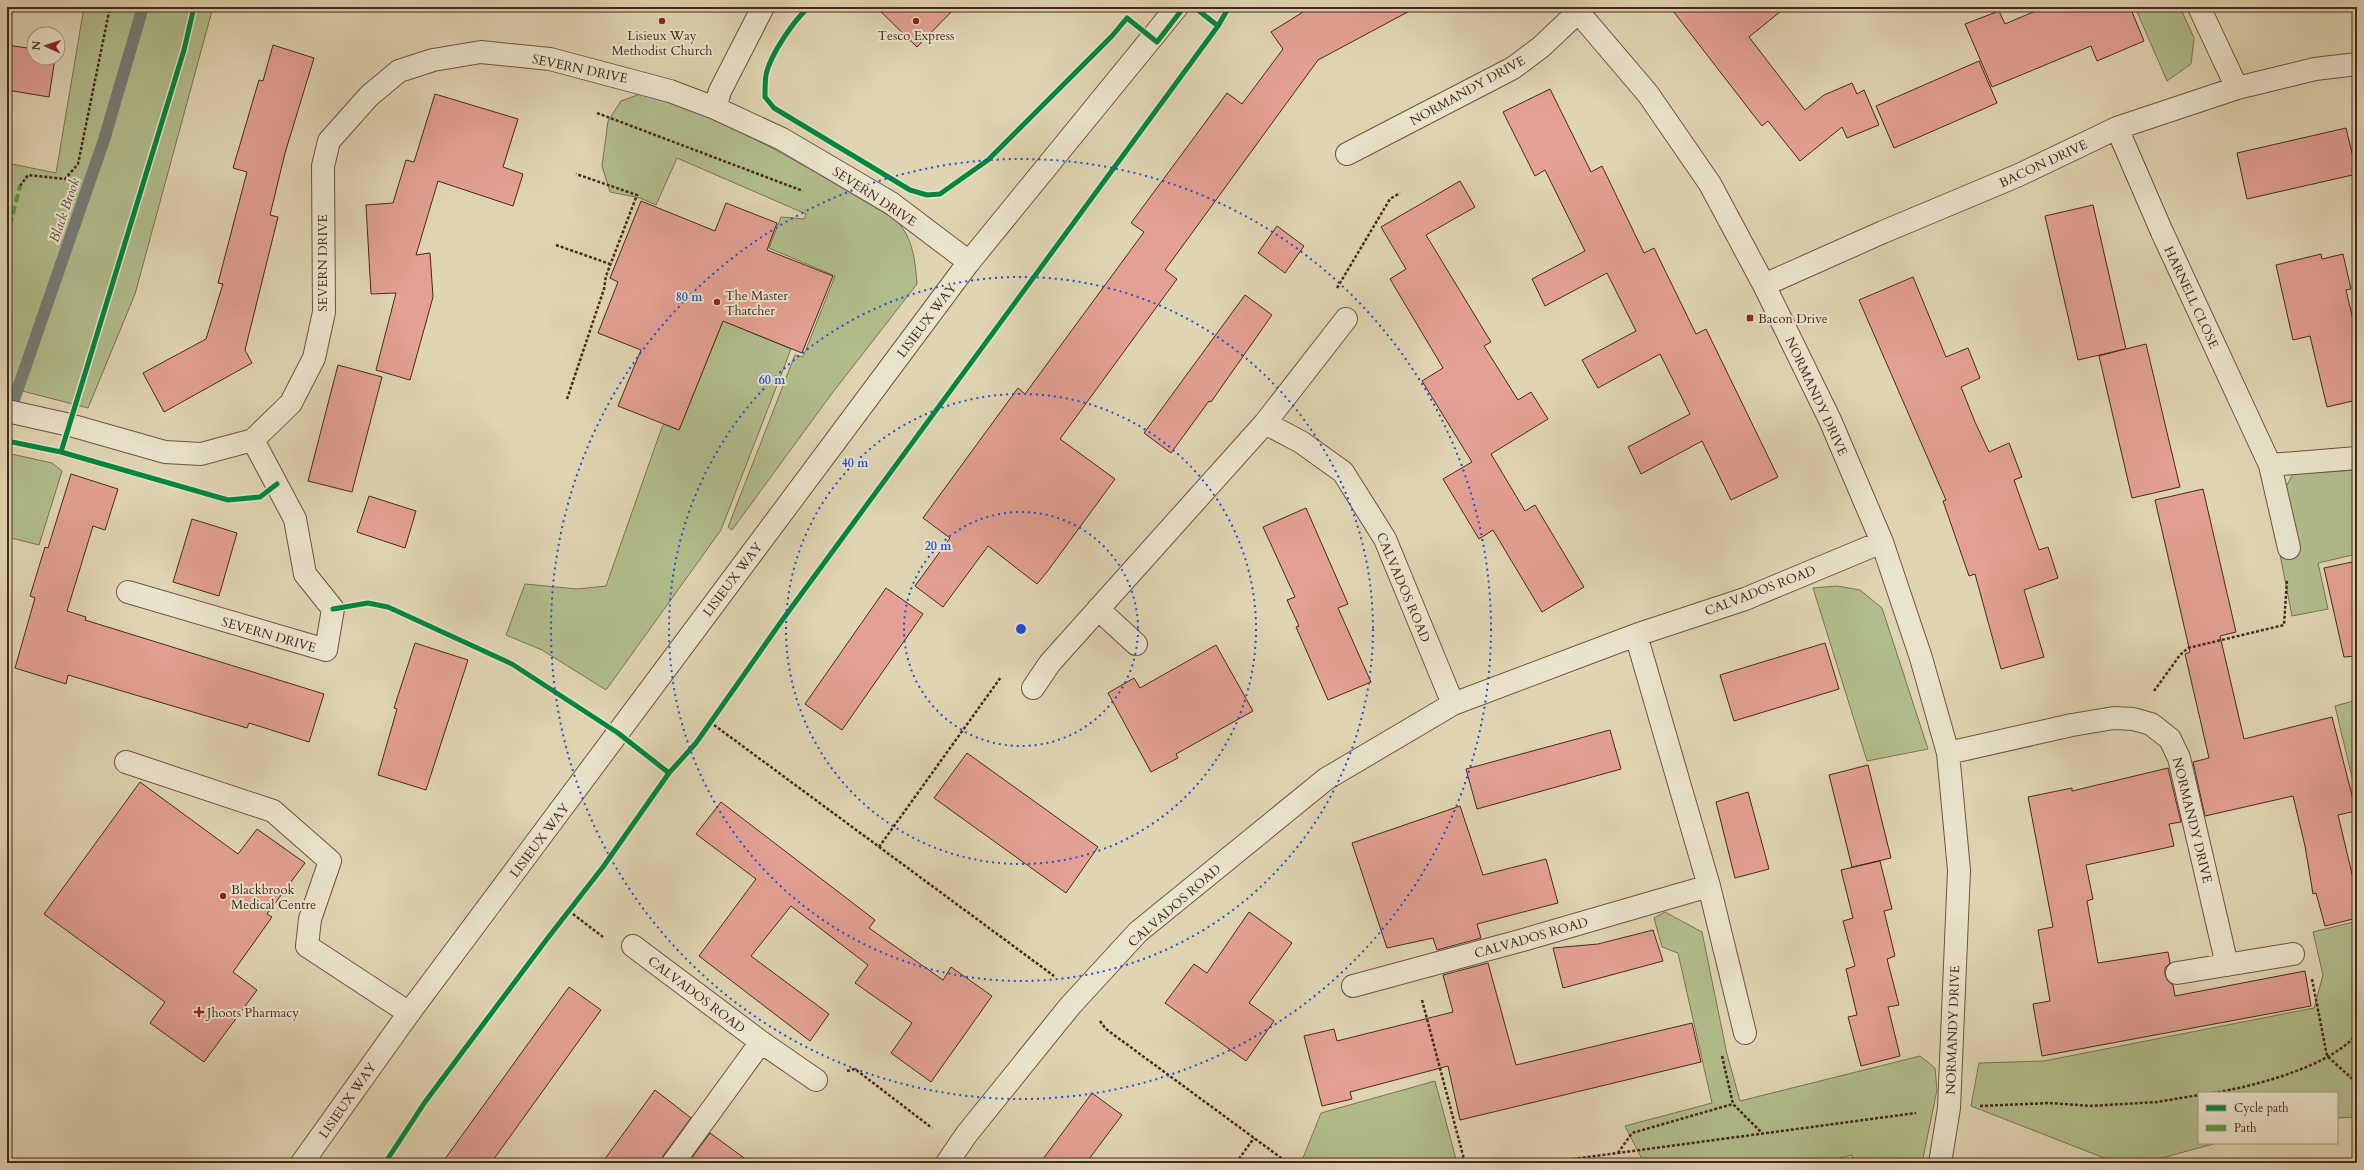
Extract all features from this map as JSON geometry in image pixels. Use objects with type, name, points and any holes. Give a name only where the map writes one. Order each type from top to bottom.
[{"type":"street","points":[[714,108],[720,91],[763,7]]},
{"type":"street","name":"LISIEUX WAY","points":[[302,1163],[409,1013],[969,262],[1177,7]]},
{"type":"street","points":[[2199,7],[2237,88]]},
{"type":"street","name":"NORMANDY DRIVE","points":[[1347,154],[1513,68],[1541,47],[1576,10],[1648,94],[1710,184],[1764,285],[1830,420],[1882,542],[1921,658],[1948,754],[1959,870],[1949,1108],[1940,1163]]},
{"type":"street","name":"SEVERN DRIVE","points":[[7,411],[70,425],[165,452],[201,454],[253,440],[291,403],[314,358],[324,312],[323,166],[329,141],[369,96],[399,71],[433,60],[481,52],[550,59],[670,91],[714,108],[782,139],[891,203],[969,262]]},
{"type":"street","name":"BACON DRIVE","points":[[1764,285],[1883,232],[2019,175],[2117,128],[2237,88],[2315,69],[2357,64]]},
{"type":"street","name":"HARNELL CLOSE","points":[[2117,128],[2162,232],[2270,465],[2289,548]]},
{"type":"street","points":[[1033,688],[1050,664],[1098,609],[1265,423],[1346,319]]},
{"type":"street","name":"CALVADOS ROAD","points":[[1265,423],[1301,442],[1343,472],[1385,539],[1452,704]]},
{"type":"street","name":"SEVERN DRIVE","points":[[128,592],[326,650],[333,609],[306,574],[295,519],[253,440]]},
{"type":"street","points":[[2270,465],[2357,458]]},
{"type":"street","name":"CALVADOS ROAD","points":[[952,1155],[1080,996],[1138,932],[1326,779],[1452,704],[1636,635],[1745,599],[1882,542]]},
{"type":"street","points":[[1098,609],[1136,644]]},
{"type":"street","points":[[1636,635],[1709,886],[1745,1033]]},
{"type":"street","name":"NORMANDY DRIVE","points":[[1948,754],[2072,725],[2114,718],[2133,719],[2151,724],[2170,739],[2179,758],[2227,964]]},
{"type":"street","points":[[126,762],[273,811],[330,860],[310,919],[307,946],[409,1013]]},
{"type":"street","name":"CALVADOS ROAD","points":[[1353,986],[1709,886]]},
{"type":"street","name":"CALVADOS ROAD","points":[[633,946],[761,1042],[816,1080]]},
{"type":"street","points":[[2177,973],[2293,954]]},
{"type":"street","points":[[673,1163],[761,1042]]},
{"type":"path","points":[[20,186],[28,175],[65,179],[78,164],[110,7]]},
{"type":"path","points":[[597,113],[808,193]]},
{"type":"path","points":[[567,399],[604,289],[610,264],[637,195],[576,174]]},
{"type":"path","points":[[1346,319],[1334,292],[1390,199],[1400,193]]},
{"type":"path","points":[[556,245],[610,264]]},
{"type":"path","points":[[2133,719],[2180,655],[2188,648],[2284,625],[2289,548]]},
{"type":"path","points":[[879,847],[1002,675]]},
{"type":"path","points":[[706,727],[714,715]]},
{"type":"path","points":[[710,722],[1080,996],[1106,1029],[1288,1163]]},
{"type":"path","points":[[565,917],[574,905]]},
{"type":"path","points":[[569,911],[619,949],[633,946]]},
{"type":"path","points":[[2293,954],[2306,950],[2327,1056],[2357,1083]]},
{"type":"path","points":[[1414,970],[1465,1163]]},
{"type":"path","points":[[1745,1033],[1718,1042],[1733,1104],[1762,1133]]},
{"type":"path","points":[[2220,1092],[2233,1090],[2304,1069],[2348,1045],[2357,1034]]},
{"type":"path","points":[[816,1080],[855,1069],[952,1155]]},
{"type":"path","points":[[1543,1163],[1949,1108],[2050,1103],[2090,1106],[2157,1102],[2198,1095]]},
{"type":"path","points":[[1618,1152],[1632,1133],[1733,1104]]},
{"type":"path","points":[[1236,1163],[1254,1138]]},
{"type":"green space","points":[[84,7],[213,7],[135,294],[88,408],[7,387],[7,163],[56,173]]},
{"type":"green space","points":[[2135,7],[2180,7],[2194,38],[2191,64],[2167,81]]},
{"type":"green space","points":[[643,93],[709,117],[741,132],[804,166],[896,220],[902,227],[910,242],[914,258],[917,284],[830,396],[732,530],[728,527],[795,355],[803,357],[835,276],[769,248],[781,217],[804,219],[806,214],[677,158],[656,205],[640,198],[610,192],[602,166],[608,121],[621,101]]},
{"type":"green space","points":[[723,321],[791,349],[721,530],[606,690],[542,650],[506,635],[525,584],[577,589],[606,586],[662,427],[664,424],[679,430]]},
{"type":"green space","points":[[7,453],[52,463],[62,471],[39,545],[7,537]]},
{"type":"green space","points":[[2357,470],[2357,554],[2318,563],[2328,609],[2292,616],[2279,549],[2275,507],[2293,474]]},
{"type":"green space","points":[[1837,586],[1860,590],[1882,608],[1928,749],[1867,761],[1813,588]]},
{"type":"green space","points":[[2357,700],[2357,798],[2335,706]]},
{"type":"green space","points":[[1665,912],[1702,932],[1727,1054],[1740,1101],[1920,1056],[1935,1068],[1937,1090],[1922,1163],[1854,1163],[1852,1155],[1820,1163],[1644,1163],[1625,1126],[1712,1103],[1678,953],[1662,947],[1654,918]]},
{"type":"green space","points":[[2357,921],[2357,1117],[2338,1118],[2338,1092],[2198,1092],[2198,1144],[2213,1144],[2143,1163],[2117,1163],[1971,1106],[1979,1063],[2044,1061],[2314,1008],[2323,975],[2313,932]]},
{"type":"green space","points":[[1435,1081],[1457,1163],[1301,1163],[1321,1113]]},
{"type":"building","name":"Tesco Express","points":[[876,7],[956,7],[917,47]]},
{"type":"building","points":[[1311,7],[1417,7],[1318,60],[1165,270],[1177,279],[1060,439],[1115,479],[1047,572],[1037,584],[988,546],[943,607],[915,586],[950,538],[923,518],[1018,388],[1025,394],[1144,232],[1131,223],[1227,93],[1242,104],[1283,49],[1271,32]]},
{"type":"building","points":[[1670,7],[1786,7],[1749,37],[1805,110],[1824,95],[1852,83],[1857,94],[1864,90],[1879,125],[1847,138],[1842,127],[1800,161],[1768,121],[1762,126]]},
{"type":"building","points":[[2045,7],[2130,7],[2144,41],[2097,61],[2091,46],[1992,87],[1965,24],[1999,11],[2005,24]]},
{"type":"building","points":[[7,45],[26,48],[26,66],[54,66],[49,97],[7,90]]},
{"type":"building","points":[[273,45],[314,58],[285,153],[270,215],[278,217],[245,350],[252,363],[164,412],[143,373],[206,339],[223,284],[218,283],[247,172],[233,168],[259,80],[263,81]]},
{"type":"building","points":[[1979,61],[1997,103],[1894,148],[1876,106]]},
{"type":"building","points":[[1550,89],[1591,172],[1602,166],[1644,253],[1654,248],[1696,334],[1706,329],[1778,477],[1731,500],[1702,441],[1641,474],[1628,447],[1690,414],[1660,354],[1598,388],[1582,360],[1636,331],[1607,273],[1545,306],[1532,279],[1585,251],[1545,170],[1535,176],[1503,112]]},
{"type":"building","points":[[435,94],[518,119],[503,167],[523,174],[513,206],[438,181],[416,255],[430,253],[433,297],[410,380],[376,370],[396,293],[371,294],[366,205],[393,203],[406,160],[414,162]]},
{"type":"building","points":[[2346,128],[2357,174],[2247,199],[2237,153]]},
{"type":"building","points":[[1460,181],[1475,207],[1426,235],[1491,342],[1484,346],[1518,400],[1531,392],[1548,419],[1491,454],[1525,511],[1535,505],[1584,587],[1542,612],[1493,530],[1479,539],[1443,479],[1472,462],[1422,381],[1443,368],[1390,279],[1406,269],[1381,227]]},
{"type":"building","name":"The Master Thatcher","points":[[641,201],[715,231],[726,203],[777,223],[767,250],[833,276],[802,353],[723,321],[679,430],[618,406],[641,350],[598,333],[618,282],[610,278]]},
{"type":"building","points":[[2093,205],[2126,349],[2146,344],[2180,487],[2132,498],[2099,356],[2125,349],[2078,360],[2045,216]]},
{"type":"building","points":[[1277,226],[1304,246],[1285,273],[1258,253]]},
{"type":"building","points":[[2321,254],[2322,259],[2343,254],[2351,289],[2346,290],[2357,337],[2357,400],[2327,407],[2310,336],[2293,340],[2276,265]]},
{"type":"building","points":[[1913,277],[1946,357],[1968,348],[1980,378],[1961,387],[1975,422],[1989,452],[2009,443],[2022,477],[2014,480],[2039,550],[2048,547],[2058,578],[2024,590],[2044,657],[2001,669],[1975,574],[1969,576],[1943,501],[1946,500],[1859,300]]},
{"type":"building","points":[[1245,295],[1272,315],[1211,402],[1209,401],[1171,453],[1144,433]]},
{"type":"building","points":[[338,365],[382,377],[352,492],[308,481]]},
{"type":"building","points":[[71,474],[118,489],[105,530],[93,526],[67,611],[86,617],[85,620],[324,694],[309,742],[249,723],[247,728],[68,675],[66,684],[15,668],[35,598],[30,596],[45,547],[48,548]]},
{"type":"building","points":[[2203,489],[2236,632],[2220,636],[2244,739],[2332,717],[2356,811],[2338,815],[2357,895],[2357,918],[2325,926],[2316,893],[2313,894],[2305,846],[2293,796],[2205,816],[2193,762],[2209,758],[2185,654],[2190,652],[2155,500]]},
{"type":"building","points":[[369,496],[416,511],[405,548],[357,532]]},
{"type":"building","points":[[1306,508],[1348,604],[1338,608],[1371,682],[1328,700],[1296,627],[1299,626],[1287,600],[1295,597],[1263,527]]},
{"type":"building","points":[[192,519],[237,533],[219,596],[173,582]]},
{"type":"building","points":[[2357,561],[2357,656],[2344,657],[2324,568]]},
{"type":"building","points":[[886,588],[923,614],[842,730],[805,704]]},
{"type":"building","points":[[415,643],[468,660],[426,790],[378,775],[397,709],[394,708]]},
{"type":"building","points":[[1825,643],[1839,689],[1734,721],[1720,675]]},
{"type":"building","points":[[1216,645],[1253,711],[1176,754],[1178,758],[1151,772],[1108,693],[1134,678],[1140,688]]},
{"type":"building","points":[[1610,730],[1621,769],[1477,809],[1466,769]]},
{"type":"building","points":[[967,753],[1098,847],[1066,893],[934,798]]},
{"type":"building","points":[[1868,765],[1891,858],[1852,867],[1829,775]]},
{"type":"building","points":[[2168,768],[2181,822],[2169,824],[2174,846],[2086,865],[2093,899],[2087,901],[2098,963],[2168,952],[2170,963],[2165,968],[2165,975],[2168,981],[2173,985],[2175,996],[2305,971],[2311,1006],[2042,1056],[2033,1004],[2050,1001],[2038,930],[2053,927],[2028,797],[2072,788],[2072,791]]},
{"type":"building","name":"Blackbrook Medical Centre","points":[[140,782],[238,854],[257,829],[305,863],[267,914],[272,917],[233,972],[257,990],[204,1062],[150,1023],[165,1002],[44,914]]},
{"type":"building","points":[[1748,792],[1769,869],[1735,878],[1716,802]]},
{"type":"building","points":[[721,802],[875,920],[869,928],[943,980],[951,967],[992,996],[931,1082],[891,1053],[912,1023],[855,983],[868,965],[791,906],[751,956],[829,1014],[810,1041],[699,956],[756,879],[696,834]]},
{"type":"building","points":[[1460,806],[1483,875],[1546,859],[1558,903],[1477,924],[1481,938],[1437,950],[1433,938],[1387,948],[1352,843]]},
{"type":"building","points":[[1880,861],[1892,909],[1884,911],[1895,956],[1887,959],[1899,1005],[1888,1007],[1900,1056],[1861,1066],[1848,1017],[1857,1015],[1846,969],[1855,966],[1843,921],[1853,918],[1841,870]]},
{"type":"building","points":[[1249,912],[1292,943],[1249,1003],[1274,1021],[1246,1061],[1165,1003],[1194,964],[1207,973]]},
{"type":"building","points":[[1653,930],[1663,961],[1563,988],[1553,948],[1598,944]]},
{"type":"building","points":[[1488,963],[1516,1065],[1692,1023],[1701,1062],[1460,1120],[1448,1066],[1350,1092],[1352,1099],[1322,1106],[1304,1036],[1334,1029],[1337,1041],[1453,1012],[1443,975]]},
{"type":"building","points":[[569,987],[601,1010],[491,1163],[442,1163]]},
{"type":"building","points":[[655,1090],[691,1118],[663,1156],[661,1163],[602,1163]]},
{"type":"building","points":[[1092,1093],[1122,1115],[1086,1163],[1040,1163]]},
{"type":"building","points":[[710,1133],[751,1163],[688,1163]]},
{"type":"waterway","name":"Black Brook","points":[[8,417],[104,140],[143,7]]},
{"type":"marked path","points":[[7,237],[20,186]]},
{"type":"cycle path","points":[[61,452],[184,50],[194,7]]},
{"type":"cycle path","points":[[809,7],[783,38],[772,58],[766,75],[765,97],[774,108],[910,190],[927,195],[940,194],[988,160],[1112,36],[1127,18],[1157,42],[1184,7]]},
{"type":"cycle path","points":[[1194,7],[1218,26],[1229,7]]},
{"type":"cycle path","points":[[385,1163],[425,1102],[603,867],[669,773],[696,743],[783,619],[1218,26]]},
{"type":"cycle path","points":[[7,441],[61,452],[228,500],[260,497],[277,484]]},
{"type":"cycle path","points":[[333,609],[368,603],[388,607],[512,664],[618,733],[669,773]]},
{"type":"place","name":"Lisieux Way Methodist Church","points":[[662,21]]},
{"type":"place","name":"Tesco Express","points":[[916,21]]},
{"type":"place","name":"The Master Thatcher","points":[[717,302]]},
{"type":"place","name":"Bacon Drive","points":[[1750,318]]},
{"type":"place","name":"Blackbrook Medical Centre","points":[[223,896]]},
{"type":"place","name":"Jhoots Pharmacy","points":[[199,1012]]}]
